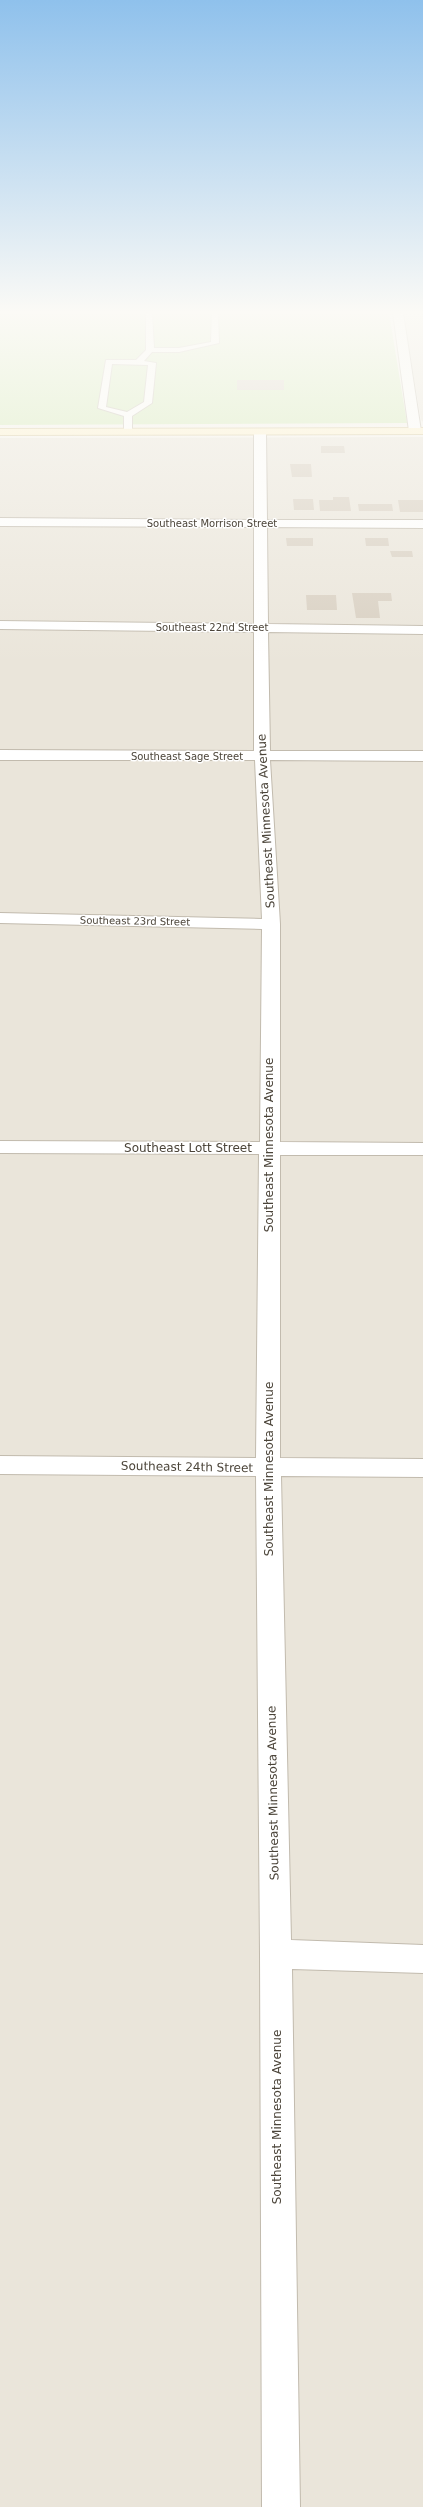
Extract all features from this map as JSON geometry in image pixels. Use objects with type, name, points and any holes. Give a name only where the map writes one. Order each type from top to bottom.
[{"type":"main road","points":[[0,432],[419,431]]},
{"type":"street","name":"Southeast Minnesota Avenue","points":[[260,432],[262,523],[262,756],[271,924],[268,1149],[268,1467],[276,1954],[281,2507]]},
{"type":"street","name":"Southeast Morrison Street","points":[[0,522],[423,524]]},
{"type":"street","name":"Southeast 22nd Street","points":[[0,626],[261,627],[423,630]]},
{"type":"street","name":"Southeast Sage Street","points":[[0,755],[423,756]]},
{"type":"street","name":"Southeast 23rd Street","points":[[0,918],[271,924]]},
{"type":"street","name":"Southeast Lott Street","points":[[0,1147],[423,1150]]},
{"type":"street","name":"Southeast 24th Street","points":[[0,1465],[423,1468]]},
{"type":"street","points":[[276,1954],[423,1959]]},
{"type":"shaded area","points":[[423,437],[423,2507],[0,2507],[0,438]]},
{"type":"building","points":[[321,446],[344,446],[345,453],[321,453]]},
{"type":"building","points":[[290,464],[311,464],[312,477],[292,477]]},
{"type":"building","points":[[333,497],[349,497],[351,511],[320,511],[319,500],[333,500]]},
{"type":"building","points":[[293,499],[313,499],[314,510],[294,510]]},
{"type":"building","points":[[398,500],[423,500],[423,512],[400,512]]},
{"type":"building","points":[[358,504],[392,504],[393,511],[359,511]]},
{"type":"building","points":[[286,538],[313,538],[313,546],[287,546]]},
{"type":"building","points":[[365,538],[388,538],[389,546],[366,546]]},
{"type":"building","points":[[390,551],[412,551],[413,557],[392,557]]},
{"type":"building","points":[[352,593],[391,593],[392,601],[378,601],[380,618],[356,618]]},
{"type":"building","points":[[306,595],[336,595],[337,610],[307,610]]}]
